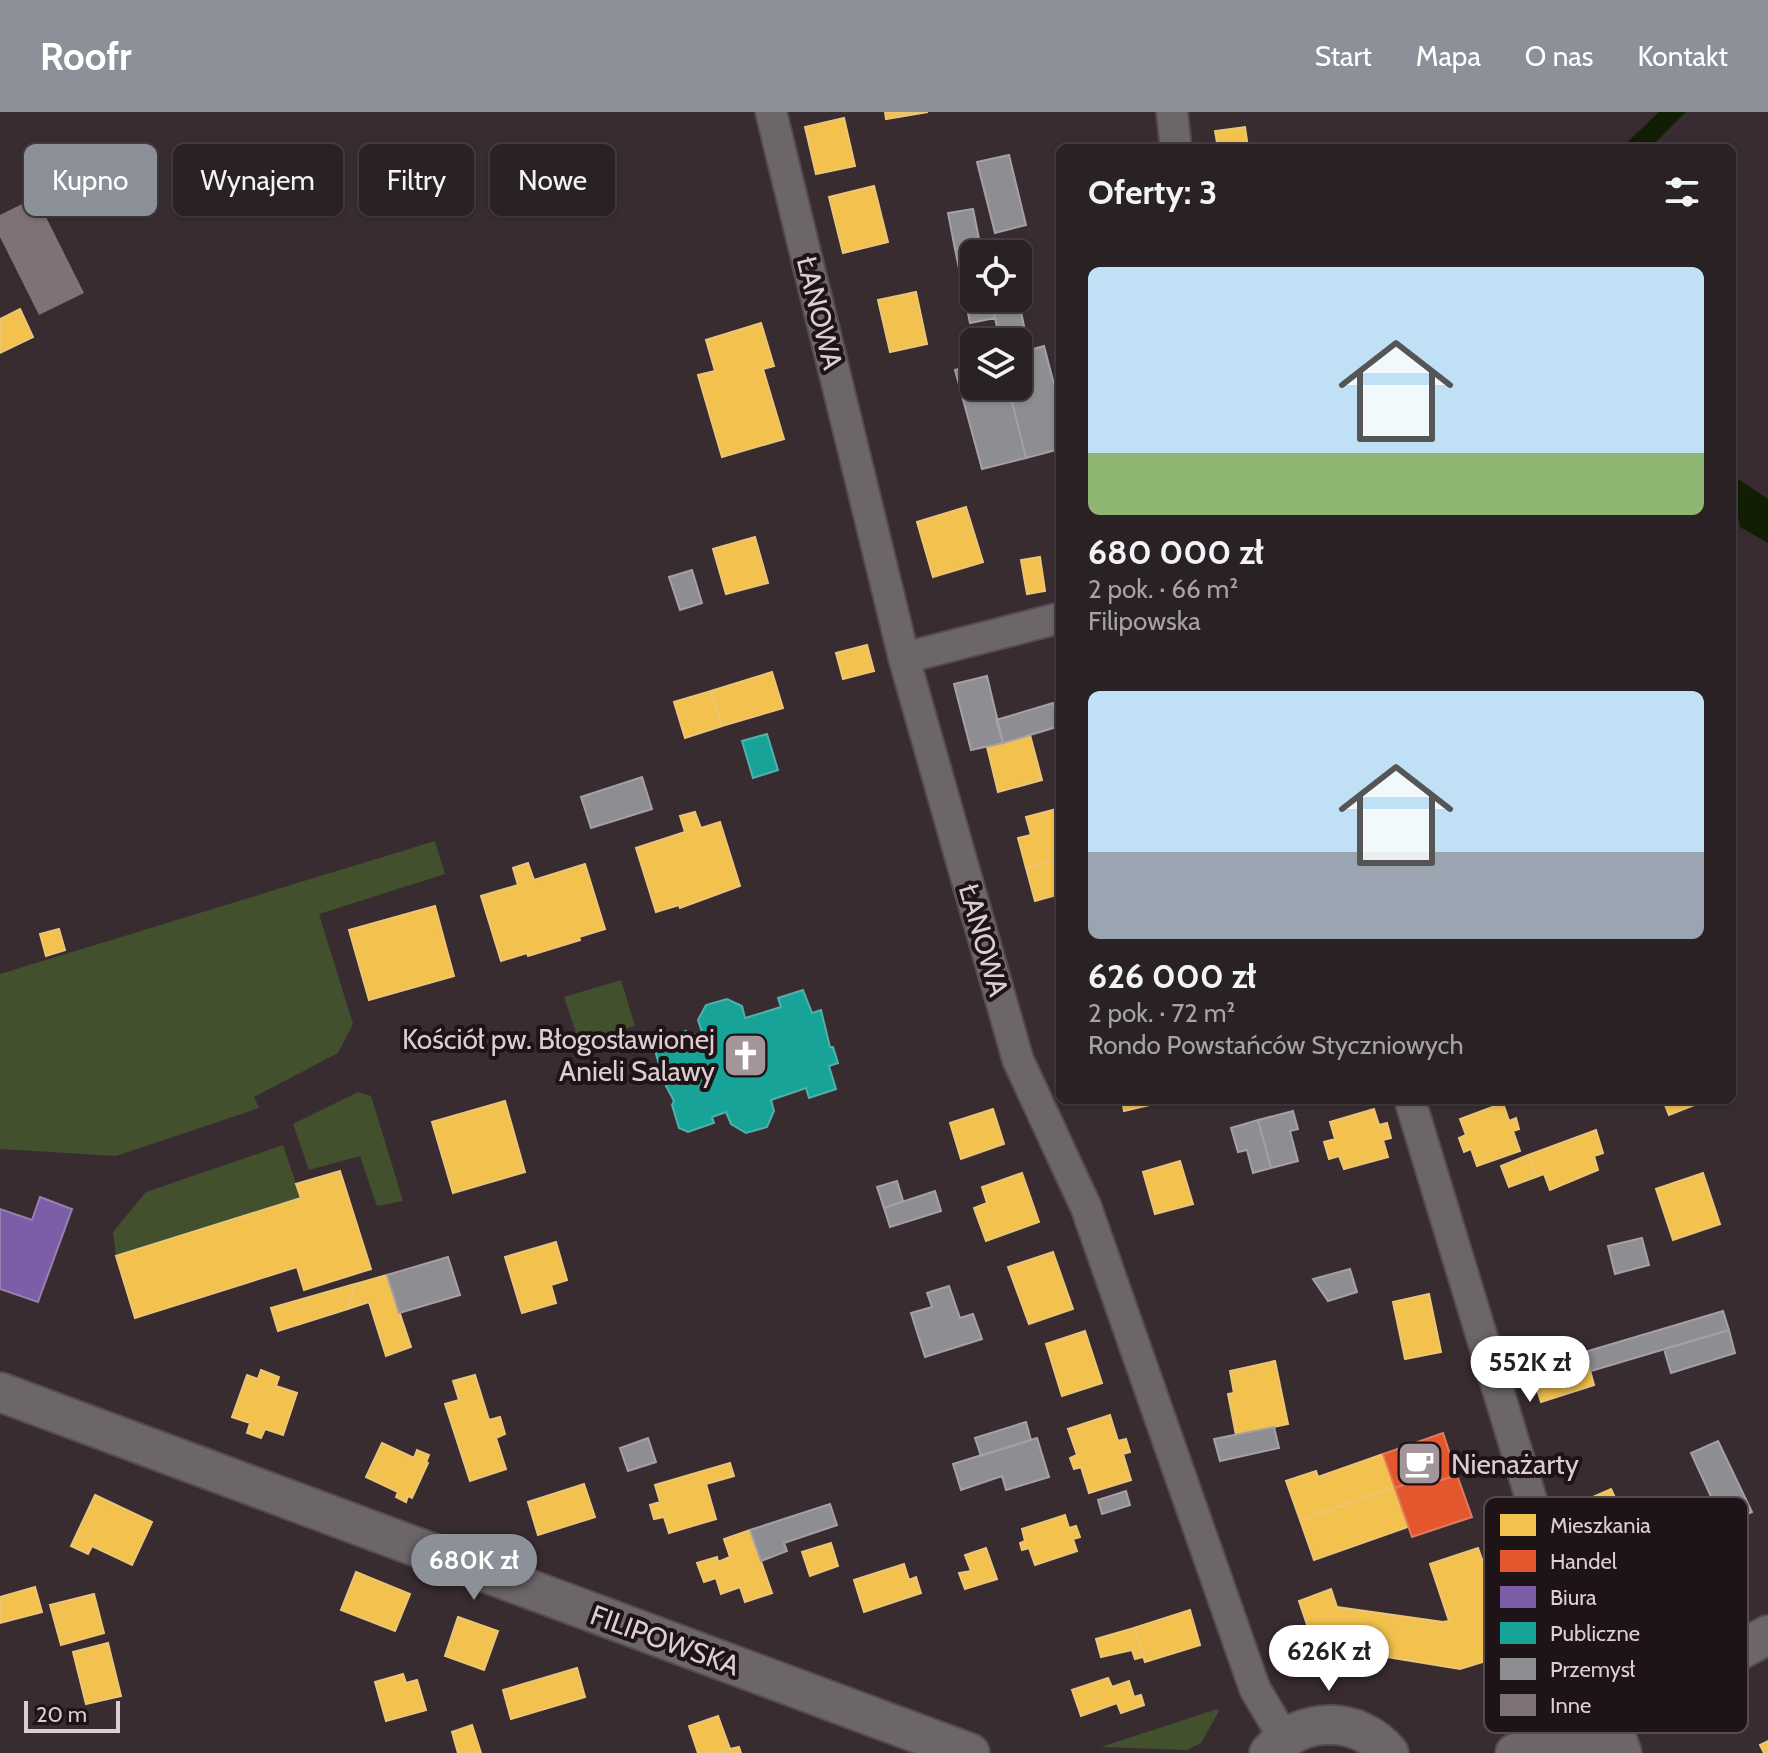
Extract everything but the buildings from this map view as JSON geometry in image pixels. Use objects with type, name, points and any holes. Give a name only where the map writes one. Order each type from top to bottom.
[{"type":"street","name":"ŁANOWA","points":[[771,112],[904,658],[1018,1060],[1086,1207],[1276,1746]]},
{"type":"street","points":[[1172,112],[1176,144]]},
{"type":"street","points":[[904,658],[1056,619]]},
{"type":"street","points":[[1411,1104],[1530,1497]]},
{"type":"street","name":"FILIPOWSKA","points":[[0,1392],[970,1753]]},
{"type":"street","points":[[1748,1646],[1768,1635]]},
{"type":"street","points":[[1276,1746],[1304,1728],[1326,1724],[1348,1726],[1369,1735],[1389,1753]]},
{"type":"street","points":[[1515,1753],[1617,1738]]},
{"type":"street","points":[[1571,1753],[1617,1738]]},
{"type":"shaded area","points":[[1659,112],[1686,112],[1654,144],[1625,144]]},
{"type":"shaded area","points":[[1736,478],[1768,499],[1768,543],[1740,527]]},
{"type":"shaded area","points":[[435,841],[445,874],[319,914],[353,1024],[338,1053],[254,1097],[259,1108],[116,1156],[0,1149],[0,974]]},
{"type":"shaded area","points":[[621,980],[635,1026],[579,1042],[564,997]]},
{"type":"shaded area","points":[[358,1092],[371,1096],[403,1201],[377,1206],[360,1156],[309,1170],[293,1124]]},
{"type":"shaded area","points":[[283,1145],[301,1198],[116,1256],[113,1232],[146,1192]]},
{"type":"shaded area","points":[[1217,1709],[1219,1711],[1201,1743],[1187,1750],[1101,1747]]},
{"type":"place","name":"Kościół pw. Błogosławionej Anieli Salawy","points":[[746,1055]]},
{"type":"place","name":"Nienażarty","points":[[1420,1464]]}]
